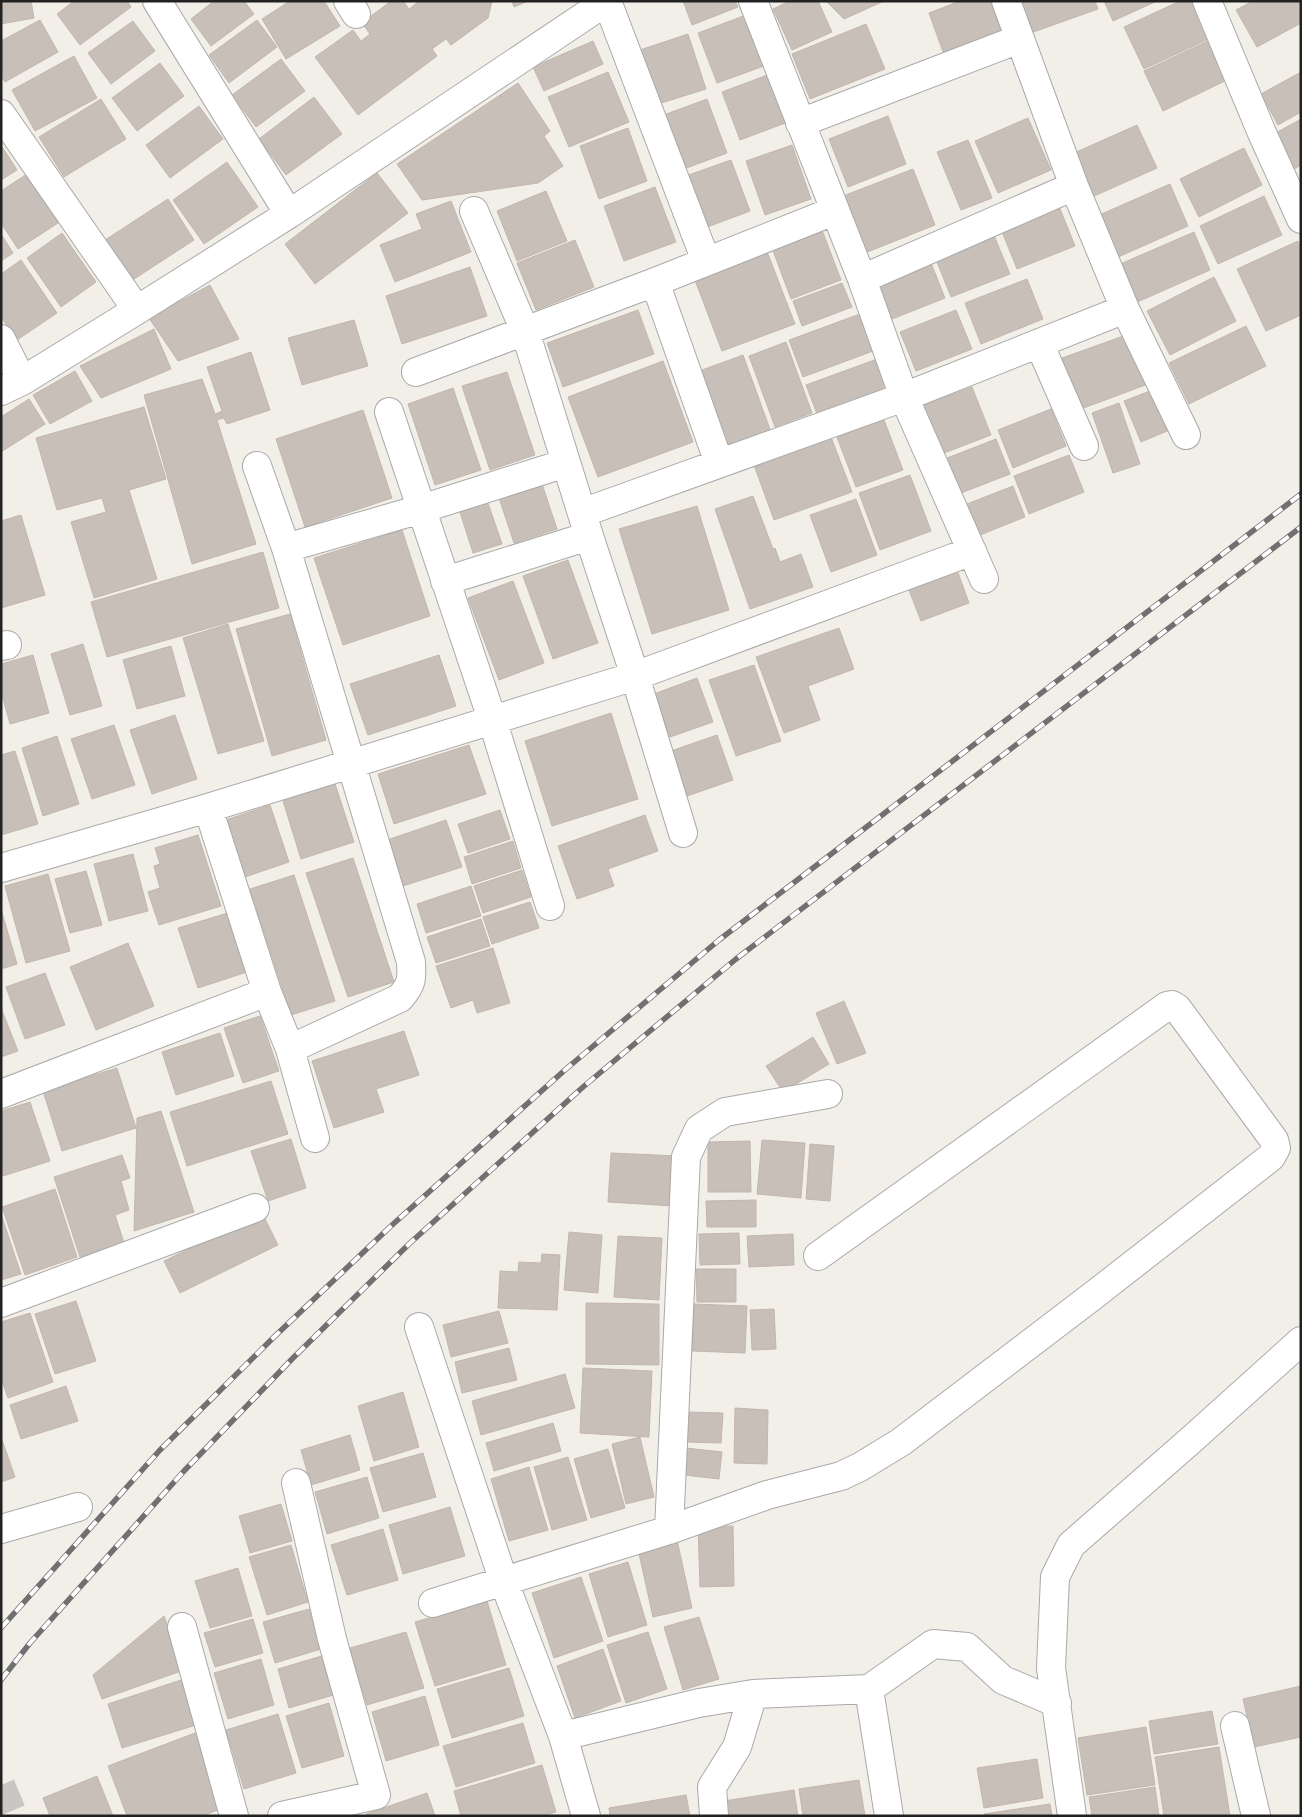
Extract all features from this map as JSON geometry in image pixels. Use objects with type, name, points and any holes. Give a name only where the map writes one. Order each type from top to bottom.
[{"type":"street","points":[[157,1],[289,214]]},
{"type":"street","points":[[1,339],[12,386],[289,214],[607,1],[706,261]]},
{"type":"street","points":[[753,1],[862,279],[904,397],[984,579]]},
{"type":"street","points":[[1006,1],[1074,186],[1125,309],[1186,435]]},
{"type":"street","points":[[1207,1],[1262,133],[1301,219]]},
{"type":"street","points":[[800,124],[1019,39]]},
{"type":"street","points":[[1,114],[137,310]]},
{"type":"street","points":[[862,279],[1074,186]]},
{"type":"street","points":[[474,211],[525,331],[683,833]]},
{"type":"street","points":[[416,372],[654,282],[834,211]]},
{"type":"street","points":[[654,282],[719,463]]},
{"type":"street","points":[[445,581],[585,524],[719,463],[904,397],[1125,309]]},
{"type":"street","points":[[1040,343],[1084,446]]},
{"type":"street","points":[[389,412],[492,719],[550,906]]},
{"type":"street","points":[[286,548],[566,463]]},
{"type":"street","points":[[257,466],[286,548],[411,962],[412,980],[400,998],[290,1049]]},
{"type":"street","points":[[1,868],[208,808],[635,676],[972,550]]},
{"type":"street","points":[[208,808],[267,992],[290,1049],[315,1138]]},
{"type":"street","points":[[1,1094],[267,992]]},
{"type":"street","points":[[433,1603],[669,1530],[767,1495],[841,1476],[879,1457],[1090,1298],[1271,1157],[1276,1148],[1274,1140],[1177,1008],[1172,1005],[1167,1006],[818,1256]]},
{"type":"street","points":[[669,1530],[686,1157],[699,1129],[725,1112],[828,1094]]},
{"type":"street","points":[[1,1303],[255,1208]]},
{"type":"street","points":[[419,1327],[504,1582],[563,1736],[586,1816]]},
{"type":"street","points":[[1072,1816],[1052,1668],[1055,1578],[1071,1545],[1301,1341]]},
{"type":"street","points":[[282,1816],[376,1795],[332,1639],[296,1483]]},
{"type":"street","points":[[1,1529],[78,1507]]},
{"type":"street","points":[[182,1627],[234,1816]]},
{"type":"street","points":[[563,1736],[699,1703],[753,1694],[869,1688],[934,1644],[967,1647],[1003,1680],[1057,1703]]},
{"type":"street","points":[[869,1688],[889,1816]]},
{"type":"street","points":[[714,1816],[712,1788],[737,1747],[753,1694]]},
{"type":"street","points":[[1235,1726],[1256,1816]]},
{"type":"building","points":[[1,1],[31,1],[34,18],[1,24]]},
{"type":"building","points":[[74,1],[127,1],[131,7],[80,45],[57,14]]},
{"type":"building","points":[[214,1],[244,1],[254,14],[211,46],[191,19]]},
{"type":"building","points":[[290,1],[324,1],[340,26],[286,59],[262,19]]},
{"type":"building","points":[[391,1],[403,1],[409,9],[417,1],[492,1],[488,18],[451,45],[446,39],[432,49],[437,56],[358,115],[315,57],[353,30],[361,41],[370,34],[362,23]]},
{"type":"building","points":[[512,1],[528,1],[514,7]]},
{"type":"building","points":[[683,1],[735,1],[738,7],[692,25]]},
{"type":"building","points":[[790,1],[818,1],[832,32],[792,50],[773,9]]},
{"type":"building","points":[[826,1],[884,1],[844,19]]},
{"type":"building","points":[[960,1],[990,1],[1004,40],[946,60],[929,13]]},
{"type":"building","points":[[1016,1],[1095,1],[1098,9],[1028,34]]},
{"type":"building","points":[[1104,1],[1157,1],[1113,21]]},
{"type":"building","points":[[1180,1],[1199,1],[1215,36],[1144,69],[1124,27]]},
{"type":"building","points":[[1253,1],[1301,1],[1301,23],[1257,47],[1236,10]]},
{"type":"building","points":[[746,15],[764,66],[717,83],[698,33]]},
{"type":"building","points":[[40,20],[58,52],[5,82],[1,75],[1,41]]},
{"type":"building","points":[[257,20],[277,47],[229,83],[209,55]]},
{"type":"building","points":[[133,21],[155,51],[111,84],[88,53]]},
{"type":"building","points":[[866,24],[885,69],[810,99],[792,54]]},
{"type":"building","points":[[688,34],[706,89],[658,104],[640,50]]},
{"type":"building","points":[[1212,39],[1231,78],[1163,111],[1144,71]]},
{"type":"building","points":[[593,41],[603,64],[544,91],[533,67]]},
{"type":"building","points":[[74,56],[97,98],[35,131],[12,90]]},
{"type":"building","points":[[281,59],[305,91],[256,127],[232,95]]},
{"type":"building","points":[[160,63],[184,96],[137,131],[112,98]]},
{"type":"building","points":[[608,72],[629,122],[569,147],[548,97]]},
{"type":"building","points":[[1301,72],[1301,112],[1278,125],[1261,94]]},
{"type":"building","points":[[770,74],[788,122],[740,140],[722,92]]},
{"type":"building","points":[[518,83],[550,131],[544,136],[563,166],[538,183],[422,200],[397,164]]},
{"type":"building","points":[[314,97],[342,134],[286,175],[259,139]]},
{"type":"building","points":[[101,99],[126,139],[64,177],[39,137]]},
{"type":"building","points":[[707,99],[727,153],[681,170],[661,116]]},
{"type":"building","points":[[199,106],[223,139],[170,178],[146,145]]},
{"type":"building","points":[[888,116],[906,164],[848,187],[829,139]]},
{"type":"building","points":[[1028,118],[1051,170],[998,193],[975,141]]},
{"type":"building","points":[[1301,119],[1301,165],[1294,169],[1274,134]]},
{"type":"building","points":[[1137,125],[1157,168],[1092,197],[1072,154]]},
{"type":"building","points":[[628,128],[647,181],[599,199],[580,146]]},
{"type":"building","points":[[968,140],[992,198],[961,210],[937,152]]},
{"type":"building","points":[[1,145],[17,170],[1,180]]},
{"type":"building","points":[[792,145],[811,199],[765,215],[746,161]]},
{"type":"building","points":[[1244,148],[1262,185],[1199,217],[1180,179]]},
{"type":"building","points":[[731,160],[750,211],[702,229],[683,177]]},
{"type":"building","points":[[227,162],[258,207],[204,244],[173,200]]},
{"type":"building","points":[[913,169],[935,225],[865,253],[843,196]]},
{"type":"building","points":[[377,173],[408,213],[315,284],[285,244]]},
{"type":"building","points":[[27,174],[58,223],[18,249],[1,223],[1,191]]},
{"type":"building","points":[[1170,184],[1188,226],[1116,258],[1097,216]]},
{"type":"building","points":[[655,187],[676,242],[624,261],[604,206]]},
{"type":"building","points":[[546,191],[567,241],[517,261],[497,211]]},
{"type":"building","points":[[1264,196],[1282,235],[1218,264],[1200,226]]},
{"type":"building","points":[[168,199],[194,240],[128,283],[102,242]]},
{"type":"building","points":[[451,201],[471,252],[395,282],[380,245],[422,229],[416,214]]},
{"type":"building","points":[[1059,206],[1075,246],[1017,269],[1001,229]]},
{"type":"building","points":[[822,230],[841,280],[791,299],[772,248]]},
{"type":"building","points":[[1194,232],[1210,270],[1135,303],[1118,265]]},
{"type":"building","points":[[62,233],[96,282],[61,307],[27,258]]},
{"type":"building","points":[[993,233],[1010,274],[951,297],[935,257]]},
{"type":"building","points":[[1,234],[13,253],[1,261]]},
{"type":"building","points":[[575,240],[594,287],[536,310],[517,263]]},
{"type":"building","points":[[1298,241],[1301,248],[1301,315],[1266,331],[1237,269]]},
{"type":"building","points":[[766,249],[795,324],[722,351],[693,275]]},
{"type":"building","points":[[929,258],[945,298],[892,319],[876,279]]},
{"type":"building","points":[[21,260],[57,313],[17,340],[1,317],[1,274]]},
{"type":"building","points":[[470,267],[487,316],[402,344],[386,296]]},
{"type":"building","points":[[1214,277],[1236,321],[1170,355],[1147,311]]},
{"type":"building","points":[[1027,279],[1043,319],[981,344],[965,303]]},
{"type":"building","points":[[842,283],[852,307],[802,326],[793,301]]},
{"type":"building","points":[[210,285],[239,339],[178,361],[149,318]]},
{"type":"building","points":[[638,310],[654,354],[563,387],[547,343]]},
{"type":"building","points":[[956,310],[972,349],[916,371],[900,332]]},
{"type":"building","points":[[860,314],[873,351],[803,377],[789,340]]},
{"type":"building","points":[[354,320],[368,366],[302,385],[288,338]]},
{"type":"building","points":[[1246,326],[1266,366],[1189,404],[1169,363]]},
{"type":"building","points":[[154,329],[171,369],[101,398],[80,366]]},
{"type":"building","points":[[1129,334],[1148,384],[1081,409],[1062,358]]},
{"type":"building","points":[[786,342],[812,413],[775,427],[749,356]]},
{"type":"building","points":[[251,352],[270,410],[227,424],[224,418],[217,420],[256,544],[192,564],[144,395],[202,379],[215,414],[222,411],[207,367]]},
{"type":"building","points":[[743,355],[771,432],[723,450],[694,373]]},
{"type":"building","points":[[877,359],[889,393],[819,419],[806,385]]},
{"type":"building","points":[[663,361],[693,442],[598,477],[568,397]]},
{"type":"building","points":[[75,371],[92,401],[50,424],[33,395]]},
{"type":"building","points":[[507,372],[535,455],[490,470],[462,386]]},
{"type":"building","points":[[972,387],[991,435],[939,455],[920,407]]},
{"type":"building","points":[[453,388],[481,470],[435,485],[408,404]]},
{"type":"building","points":[[1155,389],[1172,429],[1141,442],[1124,401]]},
{"type":"building","points":[[29,399],[45,424],[1,452],[1,417]]},
{"type":"building","points":[[1119,403],[1140,464],[1113,473],[1092,413]]},
{"type":"building","points":[[144,407],[166,479],[129,490],[157,579],[94,598],[71,522],[106,512],[102,498],[57,510],[36,438]]},
{"type":"building","points":[[1051,409],[1066,446],[1013,468],[998,430]]},
{"type":"building","points":[[363,410],[392,498],[305,527],[276,439]]},
{"type":"building","points":[[884,420],[903,470],[856,487],[837,437]]},
{"type":"building","points":[[831,437],[852,492],[774,520],[754,465]]},
{"type":"building","points":[[996,439],[1010,474],[956,495],[942,460]]},
{"type":"building","points":[[1069,455],[1084,492],[1029,514],[1014,476]]},
{"type":"building","points":[[910,475],[931,531],[880,550],[859,493]]},
{"type":"building","points":[[542,484],[557,529],[514,543],[499,498]]},
{"type":"building","points":[[1013,486],[1025,517],[975,537],[962,506]]},
{"type":"building","points":[[753,496],[773,549],[775,548],[780,562],[801,554],[813,587],[750,609],[715,509]]},
{"type":"building","points":[[486,497],[502,544],[473,553],[458,506]]},
{"type":"building","points":[[856,499],[877,555],[831,572],[810,515]]},
{"type":"building","points":[[697,506],[729,610],[652,634],[619,529]]},
{"type":"building","points":[[21,515],[45,595],[1,608],[1,521]]},
{"type":"building","points":[[402,530],[430,616],[343,645],[314,558]]},
{"type":"building","points":[[263,552],[279,608],[107,657],[91,602]]},
{"type":"building","points":[[568,560],[598,643],[553,659],[523,576]]},
{"type":"building","points":[[956,567],[969,603],[921,621],[907,585]]},
{"type":"building","points":[[513,581],[544,663],[499,680],[468,598]]},
{"type":"building","points":[[290,614],[326,740],[272,756],[236,629]]},
{"type":"building","points":[[228,624],[264,741],[218,754],[183,638]]},
{"type":"building","points":[[839,628],[854,669],[808,686],[820,720],[784,733],[756,657]]},
{"type":"building","points":[[83,644],[102,706],[70,715],[51,654]]},
{"type":"building","points":[[171,646],[185,696],[137,709],[123,660]]},
{"type":"building","points":[[33,655],[49,713],[10,724],[1,691],[1,664]]},
{"type":"building","points":[[439,655],[456,706],[368,735],[350,684]]},
{"type":"building","points":[[754,665],[781,741],[736,756],[709,680]]},
{"type":"building","points":[[697,678],[713,722],[670,737],[654,694]]},
{"type":"building","points":[[611,713],[638,799],[552,826],[525,741]]},
{"type":"building","points":[[175,715],[197,779],[152,794],[130,730]]},
{"type":"building","points":[[114,725],[135,785],[92,799],[71,739]]},
{"type":"building","points":[[717,735],[733,780],[687,796],[671,751]]},
{"type":"building","points":[[57,736],[79,804],[43,816],[22,748]]},
{"type":"building","points":[[469,745],[486,794],[394,824],[378,774]]},
{"type":"building","points":[[15,751],[38,824],[1,835],[1,755]]},
{"type":"building","points":[[335,784],[354,842],[301,859],[283,801]]},
{"type":"building","points":[[270,805],[289,862],[239,879],[220,822]]},
{"type":"building","points":[[500,810],[510,839],[468,853],[458,824]]},
{"type":"building","points":[[645,815],[658,851],[608,869],[614,886],[577,899],[558,846]]},
{"type":"building","points":[[446,820],[462,867],[403,886],[387,840]]},
{"type":"building","points":[[198,835],[221,906],[159,925],[148,892],[160,888],[154,866],[160,864],[155,848]]},
{"type":"building","points":[[513,841],[521,868],[472,884],[464,857]]},
{"type":"building","points":[[133,854],[148,911],[109,921],[94,864]]},
{"type":"building","points":[[353,858],[394,982],[348,997],[306,873]]},
{"type":"building","points":[[522,870],[531,897],[483,913],[474,886]]},
{"type":"building","points":[[86,871],[102,925],[70,933],[55,879]]},
{"type":"building","points":[[48,874],[70,951],[26,963],[5,886]]},
{"type":"building","points":[[294,875],[335,1001],[291,1015],[250,889]]},
{"type":"building","points":[[471,886],[481,916],[426,933],[417,904]]},
{"type":"building","points":[[530,902],[539,928],[492,944],[483,917]]},
{"type":"building","points":[[1,909],[17,964],[1,969]]},
{"type":"building","points":[[228,913],[247,972],[198,988],[178,928]]},
{"type":"building","points":[[481,919],[490,946],[436,963],[427,937]]},
{"type":"building","points":[[128,943],[154,1006],[96,1030],[70,967]]},
{"type":"building","points":[[493,948],[510,1003],[477,1013],[473,1000],[451,1008],[436,966]]},
{"type":"building","points":[[45,973],[65,1025],[25,1039],[6,987]]},
{"type":"building","points":[[844,1001],[866,1053],[837,1064],[816,1013]]},
{"type":"building","points":[[1,1008],[18,1051],[1,1057]]},
{"type":"building","points":[[260,1016],[279,1071],[243,1083],[224,1028]]},
{"type":"building","points":[[404,1031],[419,1075],[376,1089],[384,1112],[334,1128],[312,1061]]},
{"type":"building","points":[[220,1033],[234,1076],[176,1095],[162,1052]]},
{"type":"building","points":[[813,1037],[829,1064],[783,1092],[766,1066]]},
{"type":"building","points":[[117,1068],[136,1128],[62,1151],[43,1091]]},
{"type":"building","points":[[271,1081],[288,1134],[187,1166],[170,1112]]},
{"type":"building","points":[[30,1102],[50,1161],[3,1176],[1,1170],[1,1111]]},
{"type":"building","points":[[161,1111],[194,1212],[134,1231],[137,1118]]},
{"type":"building","points":[[291,1139],[306,1188],[268,1201],[251,1151]]},
{"type":"building","points":[[762,1140],[805,1143],[801,1198],[757,1194]]},
{"type":"building","points":[[750,1141],[751,1192],[708,1192],[708,1142]]},
{"type":"building","points":[[810,1144],[834,1146],[830,1201],[806,1199]]},
{"type":"building","points":[[611,1153],[677,1156],[674,1206],[608,1202]]},
{"type":"building","points":[[122,1155],[130,1178],[121,1181],[129,1210],[115,1215],[124,1243],[80,1257],[54,1177]]},
{"type":"building","points":[[55,1189],[77,1257],[25,1275],[2,1207]]},
{"type":"building","points":[[756,1200],[756,1227],[707,1227],[706,1201]]},
{"type":"building","points":[[262,1213],[278,1245],[180,1293],[164,1261]]},
{"type":"building","points":[[1,1214],[21,1274],[1,1280]]},
{"type":"building","points":[[569,1232],[602,1235],[598,1293],[564,1290]]},
{"type":"building","points":[[739,1233],[740,1264],[700,1265],[699,1234]]},
{"type":"building","points":[[793,1234],[794,1265],[749,1267],[747,1236]]},
{"type":"building","points":[[618,1236],[662,1238],[659,1300],[614,1297]]},
{"type":"building","points":[[542,1254],[560,1255],[557,1310],[498,1308],[500,1271],[518,1272],[519,1262],[541,1263]]},
{"type":"building","points":[[696,1269],[736,1269],[736,1302],[697,1302]]},
{"type":"building","points":[[76,1301],[96,1361],[55,1374],[35,1314]]},
{"type":"building","points":[[586,1303],[659,1304],[659,1365],[586,1364]]},
{"type":"building","points":[[694,1304],[747,1306],[745,1353],[692,1351]]},
{"type":"building","points":[[774,1309],[776,1349],[752,1350],[750,1310]]},
{"type":"building","points":[[499,1311],[508,1343],[451,1357],[443,1325]]},
{"type":"building","points":[[30,1313],[53,1382],[8,1398],[1,1378],[1,1322]]},
{"type":"building","points":[[509,1348],[517,1380],[462,1393],[455,1362]]},
{"type":"building","points":[[583,1368],[652,1371],[649,1437],[580,1433]]},
{"type":"building","points":[[565,1374],[575,1408],[481,1435],[472,1401]]},
{"type":"building","points":[[66,1386],[78,1421],[21,1439],[10,1405]]},
{"type":"building","points":[[403,1392],[419,1447],[374,1461],[358,1406]]},
{"type":"building","points":[[735,1408],[768,1410],[767,1464],[734,1463]]},
{"type":"building","points":[[689,1412],[723,1413],[721,1443],[687,1442]]},
{"type":"building","points":[[553,1423],[561,1451],[494,1471],[486,1443]]},
{"type":"building","points":[[350,1435],[360,1470],[311,1485],[301,1450]]},
{"type":"building","points":[[1,1437],[15,1477],[1,1482]]},
{"type":"building","points":[[640,1437],[654,1497],[626,1504],[612,1444]]},
{"type":"building","points":[[686,1448],[722,1452],[719,1479],[684,1475]]},
{"type":"building","points":[[608,1449],[625,1508],[591,1518],[574,1459]]},
{"type":"building","points":[[423,1453],[436,1497],[383,1512],[370,1468]]},
{"type":"building","points":[[568,1457],[587,1520],[552,1530],[534,1467]]},
{"type":"building","points":[[529,1467],[548,1530],[509,1541],[491,1479]]},
{"type":"building","points":[[367,1477],[379,1518],[327,1534],[315,1492]]},
{"type":"building","points":[[281,1504],[292,1541],[250,1553],[239,1516]]},
{"type":"building","points":[[450,1507],[465,1556],[403,1574],[389,1525]]},
{"type":"building","points":[[733,1526],[734,1586],[700,1587],[698,1527]]},
{"type":"building","points":[[383,1529],[398,1580],[347,1595],[331,1545]]},
{"type":"building","points":[[677,1540],[692,1608],[653,1617],[638,1549]]},
{"type":"building","points":[[291,1545],[308,1602],[267,1615],[249,1557]]},
{"type":"building","points":[[628,1562],[647,1625],[608,1637],[589,1574]]},
{"type":"building","points":[[238,1568],[252,1616],[210,1628],[195,1581]]},
{"type":"building","points":[[581,1577],[603,1641],[554,1658],[532,1593]]},
{"type":"building","points":[[487,1601],[506,1665],[435,1686],[415,1622]]},
{"type":"building","points":[[309,1609],[321,1649],[275,1663],[263,1622]]},
{"type":"building","points":[[164,1616],[184,1670],[102,1699],[93,1675]]},
{"type":"building","points":[[699,1617],[719,1679],[683,1690],[664,1627]]},
{"type":"building","points":[[253,1619],[263,1653],[215,1667],[204,1633]]},
{"type":"building","points":[[406,1632],[424,1688],[367,1705],[350,1648]]},
{"type":"building","points":[[648,1632],[667,1689],[626,1703],[607,1645]]},
{"type":"building","points":[[603,1649],[621,1701],[575,1718],[557,1666]]},
{"type":"building","points":[[325,1655],[337,1694],[289,1708],[278,1669]]},
{"type":"building","points":[[261,1659],[274,1705],[228,1719],[214,1673]]},
{"type":"building","points":[[509,1668],[524,1716],[452,1738],[437,1689]]},
{"type":"building","points":[[181,1680],[196,1725],[122,1748],[108,1704]]},
{"type":"building","points":[[1301,1686],[1301,1737],[1254,1747],[1243,1699]]},
{"type":"building","points":[[425,1696],[439,1745],[386,1761],[372,1712]]},
{"type":"building","points":[[329,1703],[344,1756],[302,1768],[286,1716]]},
{"type":"building","points":[[1212,1711],[1218,1744],[1154,1754],[1149,1721]]},
{"type":"building","points":[[278,1714],[296,1773],[244,1789],[226,1730]]},
{"type":"building","points":[[523,1723],[535,1763],[456,1787],[443,1746]]},
{"type":"building","points":[[1146,1727],[1155,1785],[1087,1795],[1078,1738]]},
{"type":"building","points":[[195,1733],[223,1808],[202,1816],[127,1816],[108,1766]]},
{"type":"building","points":[[1219,1747],[1230,1816],[1164,1816],[1155,1757]]},
{"type":"building","points":[[1037,1759],[1043,1798],[984,1808],[977,1768]]},
{"type":"building","points":[[542,1765],[556,1812],[542,1816],[461,1816],[454,1791]]},
{"type":"building","points":[[97,1776],[113,1816],[50,1816],[43,1798]]},
{"type":"building","points":[[859,1780],[865,1816],[803,1816],[799,1789]]},
{"type":"building","points":[[1155,1787],[1159,1816],[1092,1816],[1089,1797]]},
{"type":"building","points":[[794,1790],[798,1816],[726,1816],[724,1801]]},
{"type":"building","points":[[427,1793],[435,1816],[366,1816],[366,1814]]},
{"type":"building","points":[[686,1795],[690,1816],[610,1816],[609,1808]]},
{"type":"building","points":[[1050,1804],[1052,1816],[985,1816],[984,1814]]},
{"type":"tunnel","points":[[1,1785],[14,1816]]},
{"type":"railway","points":[[1,1628],[160,1450],[274,1337],[391,1226],[566,1069],[719,940],[1301,494]]},
{"type":"railway","points":[[1,1680],[30,1643],[184,1471],[293,1358],[409,1244],[583,1087],[736,959],[1301,527]]}]
